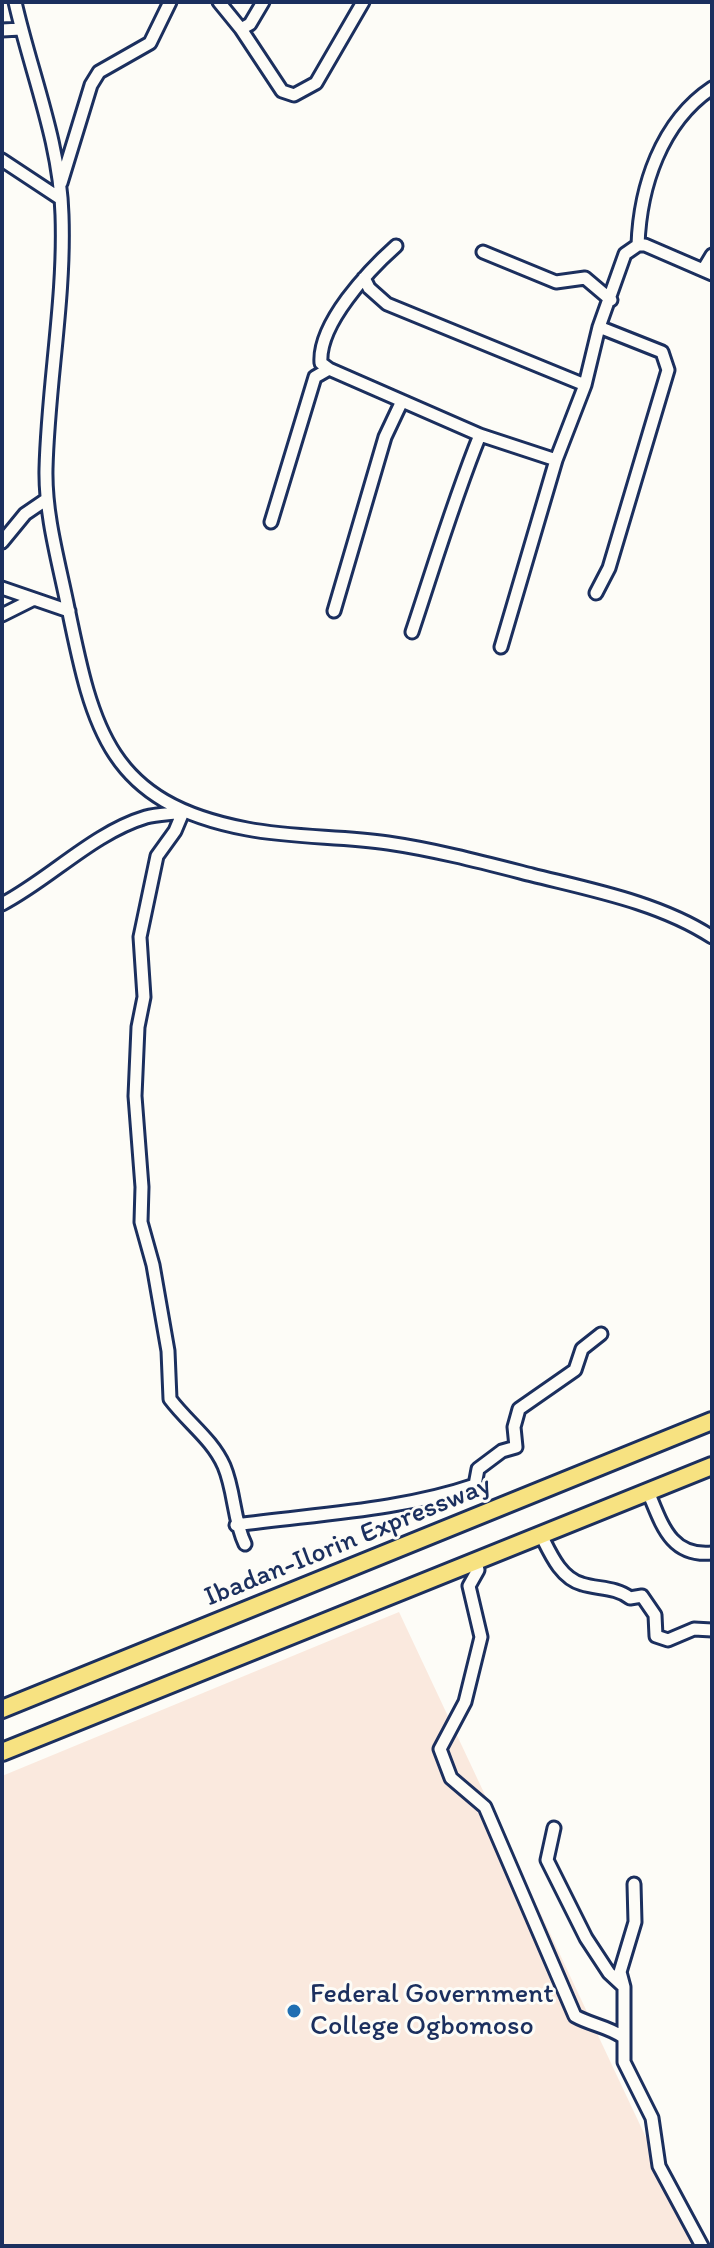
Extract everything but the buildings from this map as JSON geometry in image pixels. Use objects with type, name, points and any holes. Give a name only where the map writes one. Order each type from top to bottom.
[{"type":"highway","name":"Ibadan-Ilorin Expressway","points":[[2,1709],[712,1421]]},
{"type":"highway","points":[[2,1752],[649,1494],[712,1466]]},
{"type":"street","points":[[15,2],[46,111],[61,183],[59,306],[46,459],[47,499],[84,686],[110,746],[124,768],[183,812],[223,824],[283,836],[386,843],[488,864],[609,895],[673,917],[712,937]]},
{"type":"street","points":[[61,183],[91,85],[99,72],[150,43],[170,2]]},
{"type":"street","points":[[219,2],[282,91],[294,95],[316,83],[363,2]]},
{"type":"street","points":[[241,29],[250,24],[263,2]]},
{"type":"street","points":[[2,30],[21,29]]},
{"type":"street","points":[[501,647],[556,460],[585,385],[599,327],[625,254],[638,245],[642,209],[656,157],[685,110],[712,88]]},
{"type":"street","points":[[2,160],[61,199]]},
{"type":"street","points":[[638,245],[708,272],[712,255]]},
{"type":"street","points":[[396,246],[351,293],[320,352],[321,363],[480,435],[556,460]]},
{"type":"street","points":[[483,252],[556,282],[585,278],[611,300]]},
{"type":"street","points":[[364,278],[369,288],[387,304],[585,385]]},
{"type":"street","points":[[596,593],[609,568],[668,370],[662,352],[599,327]]},
{"type":"street","points":[[271,522],[315,377],[329,369]]},
{"type":"street","points":[[334,611],[385,437],[402,401]]},
{"type":"street","points":[[412,632],[448,529],[454,497],[480,435]]},
{"type":"street","points":[[2,542],[15,523],[38,502],[47,499]]},
{"type":"street","points":[[2,588],[69,611]]},
{"type":"street","points":[[2,615],[32,600]]},
{"type":"street","points":[[2,904],[51,874],[71,856],[146,817],[183,812]]},
{"type":"street","points":[[183,812],[175,831],[157,856],[140,937],[144,997],[138,1027],[135,1096],[142,1187],[141,1222],[153,1265],[168,1351],[170,1399],[204,1434],[223,1463],[236,1509],[236,1525],[245,1544]]},
{"type":"street","points":[[236,1525],[414,1501],[475,1485],[478,1469],[502,1451],[516,1447],[514,1427],[519,1409],[575,1370],[582,1349],[601,1334]]},
{"type":"street","points":[[649,1494],[667,1538],[677,1546],[712,1553]]},
{"type":"street","points":[[542,1537],[561,1569],[579,1583],[623,1592],[630,1598],[642,1596],[655,1615],[656,1636],[668,1640],[694,1629],[712,1630]]},
{"type":"street","points":[[476,1563],[478,1570],[469,1580],[469,1586],[481,1637],[465,1702],[440,1749],[451,1778],[485,1807],[575,2016],[588,2023],[605,2025],[623,2037]]},
{"type":"street","points":[[554,1828],[547,1860],[586,1938],[609,1973],[624,1987]]},
{"type":"street","points":[[634,1884],[635,1922],[620,1972],[624,1987],[624,2062],[652,2118],[659,2166],[702,2246]]},
{"type":"shaded area","name":"Federal Government College Ogbomoso","points":[[399,1612],[697,2246],[2,2246],[2,1776]]},
{"type":"place","name":"Federal Government College Ogbomoso","points":[[294,2011]]}]
